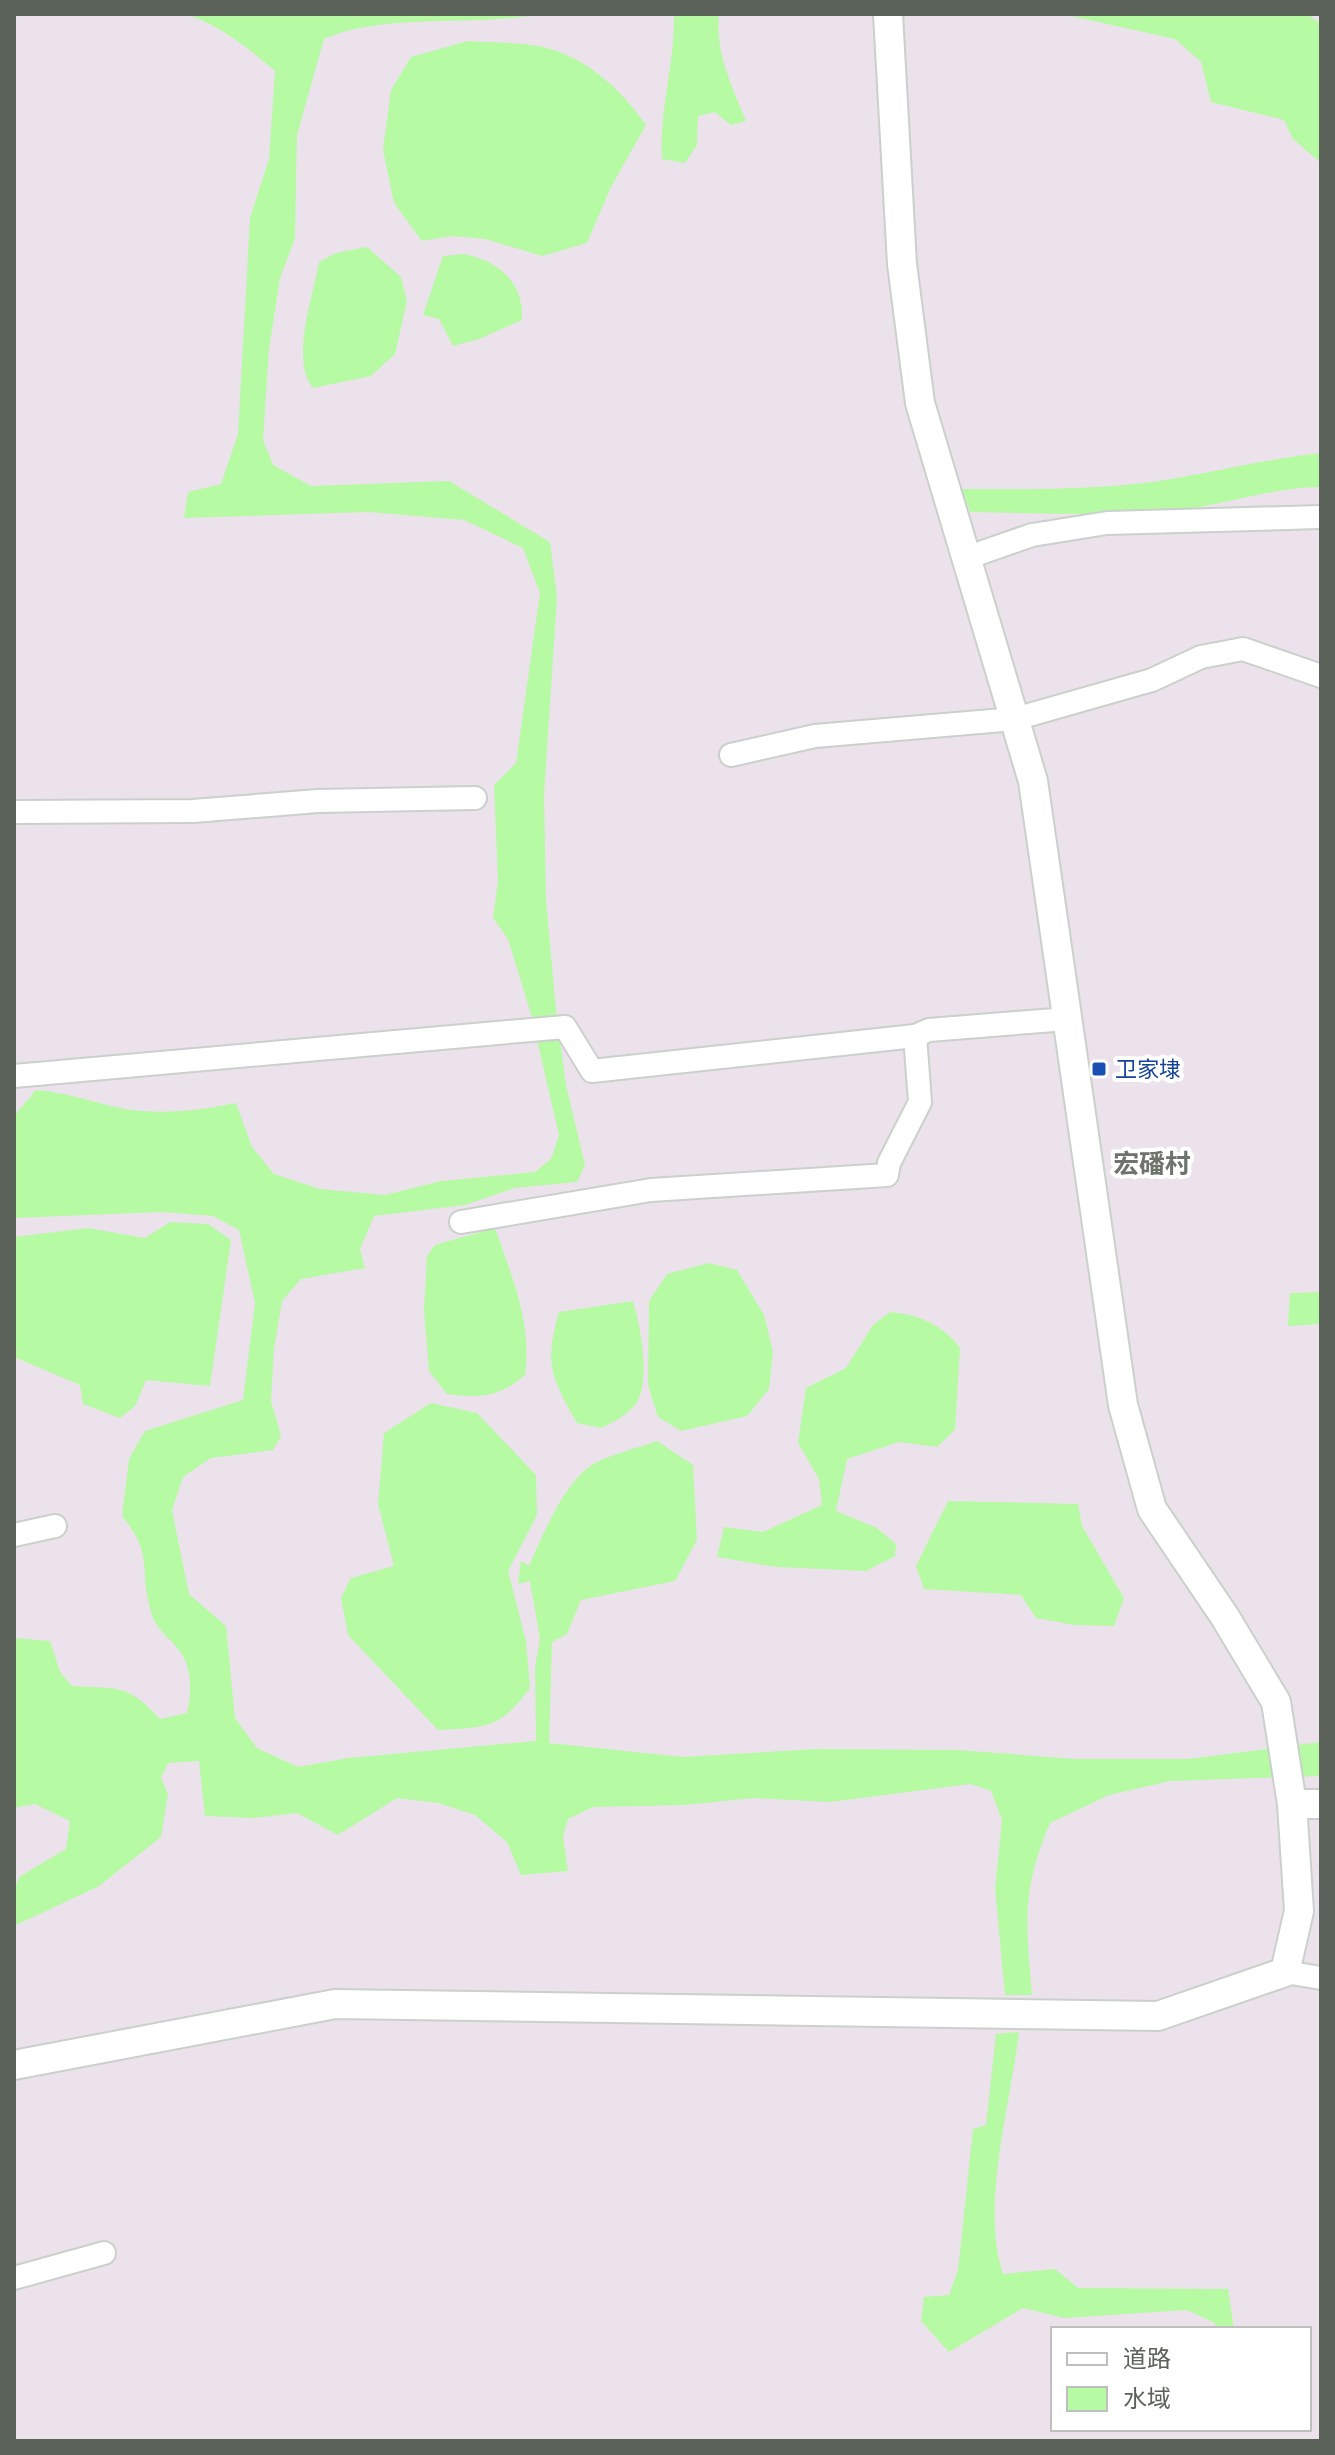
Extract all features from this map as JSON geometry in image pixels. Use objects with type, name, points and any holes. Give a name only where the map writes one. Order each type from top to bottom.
[{"type":"street","points":[[888,14],[902,264],[920,403],[1033,781],[1123,1405],[1152,1509],[1225,1617],[1276,1702],[1291,1794],[1299,1911],[1285,1972]]},
{"type":"street","points":[[966,558],[1032,535],[1107,523],[1321,517]]},
{"type":"street","points":[[731,755],[815,736],[1015,719],[1152,680],[1201,657],[1243,649],[1321,676]]},
{"type":"street","points":[[14,812],[193,811],[318,801],[475,798]]},
{"type":"street","points":[[14,1076],[565,1027],[592,1071],[915,1036],[929,1030],[1067,1019]]},
{"type":"street","points":[[461,1222],[651,1190],[887,1175],[889,1163],[920,1102],[915,1036]]},
{"type":"street","points":[[14,1535],[55,1526]]},
{"type":"street","points":[[1291,1794],[1321,1804]]},
{"type":"street","points":[[14,2065],[335,2004],[1158,2016],[1285,1972],[1321,1978]]},
{"type":"street","points":[[14,2278],[104,2253]]},
{"type":"water","points":[[185,14],[541,14],[374,26],[324,39],[297,135],[295,238],[280,278],[269,349],[263,440],[273,465],[311,486],[449,481],[550,542],[557,597],[544,795],[546,900],[566,1085],[585,1165],[577,1182],[514,1188],[465,1205],[374,1216],[360,1249],[365,1268],[301,1279],[282,1301],[274,1349],[271,1401],[281,1436],[273,1450],[211,1458],[183,1477],[172,1510],[189,1594],[226,1626],[235,1718],[257,1748],[298,1767],[348,1758],[536,1741],[535,1667],[540,1639],[530,1581],[518,1584],[521,1561],[529,1566],[557,1508],[586,1469],[604,1459],[657,1441],[693,1465],[697,1540],[675,1581],[581,1600],[567,1634],[552,1642],[549,1743],[683,1757],[816,1749],[958,1750],[1075,1759],[1189,1759],[1321,1742],[1321,1776],[1170,1781],[1109,1795],[1050,1823],[1034,1869],[1028,1908],[1032,1995],[1005,1995],[995,1888],[1002,1820],[991,1791],[971,1784],[830,1802],[754,1798],[684,1805],[593,1807],[568,1819],[563,1836],[568,1871],[521,1875],[507,1842],[475,1815],[438,1803],[397,1798],[338,1835],[297,1813],[253,1818],[205,1816],[199,1761],[168,1763],[161,1778],[168,1794],[161,1837],[99,1886],[14,1926],[14,1892],[19,1877],[66,1849],[70,1821],[35,1804],[14,1808],[14,1638],[50,1641],[60,1672],[72,1686],[121,1690],[139,1699],[160,1719],[187,1713],[190,1690],[188,1667],[153,1616],[142,1552],[122,1516],[129,1459],[145,1431],[243,1400],[255,1303],[239,1230],[213,1216],[162,1212],[14,1218],[14,1116],[36,1090],[116,1107],[161,1112],[236,1103],[252,1147],[274,1174],[320,1189],[385,1195],[441,1181],[535,1172],[551,1159],[559,1135],[531,1014],[508,939],[493,918],[498,881],[494,785],[516,763],[540,593],[523,548],[464,520],[368,512],[184,518],[188,492],[221,484],[238,434],[250,218],[269,159],[275,71],[222,31]]},
{"type":"water","points":[[674,14],[719,14],[722,56],[746,121],[731,125],[715,112],[698,116],[697,145],[685,163],[662,159]]},
{"type":"water","points":[[1062,14],[1307,14],[1321,24],[1321,163],[1293,139],[1284,120],[1211,102],[1201,62],[1175,39]]},
{"type":"water","points":[[468,41],[534,45],[574,58],[602,77],[626,99],[646,125],[611,187],[587,243],[542,256],[485,239],[452,236],[422,241],[394,203],[383,150],[391,90],[411,57]]},
{"type":"water","points":[[367,247],[401,277],[407,301],[395,354],[371,376],[313,388],[306,376],[303,345],[319,262],[336,253]]},
{"type":"water","points":[[463,254],[487,262],[506,275],[519,294],[522,320],[479,339],[453,346],[439,319],[423,315],[443,256]]},
{"type":"water","points":[[1321,453],[1321,487],[1275,491],[1199,507],[1142,513],[970,512],[962,489],[1128,485]]},
{"type":"water","points":[[170,1222],[208,1224],[231,1240],[210,1386],[146,1380],[135,1406],[120,1418],[83,1404],[80,1385],[14,1357],[14,1237],[88,1228],[145,1238]]},
{"type":"water","points":[[495,1228],[523,1318],[525,1375],[498,1392],[469,1396],[447,1394],[429,1371],[424,1311],[427,1256],[435,1245]]},
{"type":"water","points":[[709,1263],[737,1270],[764,1315],[773,1352],[769,1389],[747,1416],[681,1431],[658,1417],[648,1385],[649,1301],[667,1274]]},
{"type":"water","points":[[1321,1292],[1321,1324],[1288,1326],[1290,1293]]},
{"type":"water","points":[[633,1301],[644,1366],[637,1402],[625,1414],[601,1428],[577,1423],[561,1394],[551,1358],[559,1312]]},
{"type":"water","points":[[890,1312],[929,1322],[946,1333],[960,1348],[955,1430],[937,1447],[899,1442],[847,1459],[836,1511],[877,1528],[896,1544],[895,1556],[866,1571],[776,1567],[717,1557],[724,1527],[763,1532],[822,1505],[819,1479],[798,1443],[806,1388],[846,1368],[873,1325]]},
{"type":"water","points":[[431,1403],[477,1413],[536,1475],[537,1515],[508,1571],[526,1641],[530,1688],[500,1719],[468,1728],[438,1730],[348,1635],[341,1598],[351,1578],[394,1566],[378,1504],[384,1433]]},
{"type":"water","points":[[948,1501],[1078,1504],[1082,1526],[1124,1598],[1114,1626],[1074,1625],[1036,1618],[1021,1595],[924,1589],[916,1566]]},
{"type":"water","points":[[1019,2032],[996,2186],[997,2247],[1003,2274],[1055,2269],[1078,2288],[1228,2289],[1234,2327],[1216,2327],[1215,2323],[1187,2310],[1064,2318],[1023,2308],[949,2352],[921,2321],[924,2297],[949,2295],[958,2270],[973,2129],[986,2125],[996,2034]]},
{"type":"place","name":"卫家埭","points":[[1099,1069]]},
{"type":"district","name":"宏磻村","points":[[1152,1164]]}]
